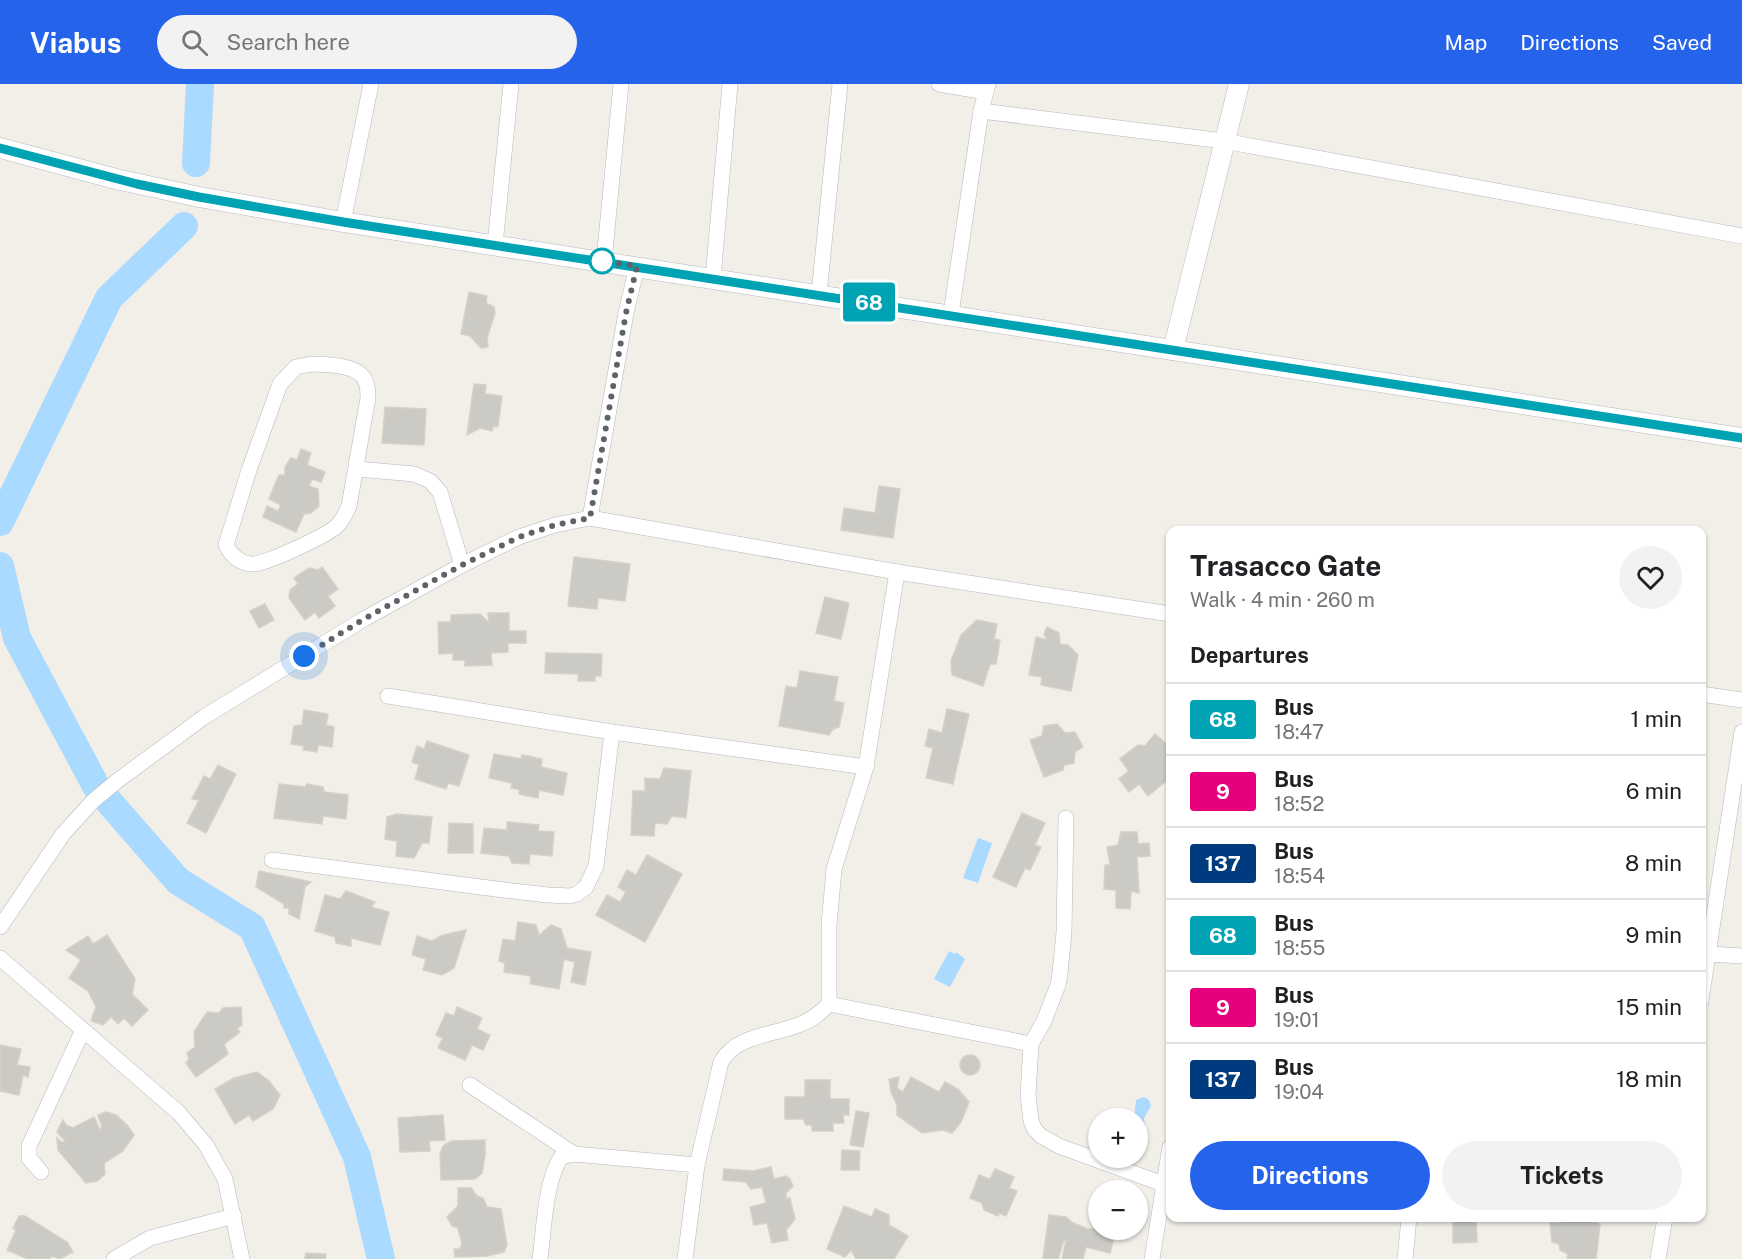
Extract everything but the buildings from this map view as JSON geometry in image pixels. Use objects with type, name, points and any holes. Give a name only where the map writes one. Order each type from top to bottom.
[{"type":"street","points":[[343,222],[371,84]]},
{"type":"street","points":[[495,245],[511,84]]},
{"type":"street","points":[[604,261],[621,84]]},
{"type":"street","points":[[713,278],[730,84]]},
{"type":"street","points":[[819,294],[840,84]]},
{"type":"street","points":[[939,84],[987,88],[981,111],[951,314]]},
{"type":"street","points":[[1173,350],[1239,84]]},
{"type":"street","points":[[981,111],[1224,141],[1742,236]]},
{"type":"street","points":[[0,148],[116,179],[199,197],[343,222],[951,314],[1742,438]]},
{"type":"street","points":[[590,518],[626,313],[637,266]]},
{"type":"street","points":[[312,364],[337,366],[359,372],[367,381],[368,398],[357,469],[352,495],[344,518],[327,533],[291,551],[254,565],[230,554],[226,545],[249,470],[280,384],[296,367],[312,364]]},
{"type":"street","points":[[357,469],[414,474],[430,481],[440,492],[462,565]]},
{"type":"street","points":[[0,927],[63,834],[93,801],[204,717],[364,619],[462,565],[519,537],[555,525],[590,518],[897,572],[1166,613]]},
{"type":"street","points":[[685,1259],[697,1166],[721,1062],[735,1045],[799,1025],[818,1014],[829,1004],[829,925],[834,869],[866,767],[897,572]]},
{"type":"street","points":[[1706,695],[1742,700]]},
{"type":"street","points":[[388,696],[612,732],[866,767]]},
{"type":"street","points":[[272,860],[526,893],[570,896],[577,894],[586,887],[596,866],[612,732]]},
{"type":"street","points":[[1706,967],[1742,732]]},
{"type":"street","points":[[1066,818],[1064,932],[1060,973],[1058,985],[1044,1021],[1031,1044],[1028,1095],[1031,1122],[1035,1130],[1059,1146],[1163,1184]]},
{"type":"street","points":[[1708,954],[1742,956]]},
{"type":"street","points":[[0,958],[179,1113],[206,1145],[225,1179],[242,1259]]},
{"type":"street","points":[[829,1004],[1031,1044]]},
{"type":"street","points":[[42,1172],[29,1158],[29,1146],[83,1030]]},
{"type":"street","points":[[470,1085],[574,1154]]},
{"type":"street","points":[[540,1259],[550,1181],[561,1157],[574,1154],[697,1166]]},
{"type":"street","points":[[1152,1259],[1166,1168]]},
{"type":"street","points":[[114,1259],[150,1238],[234,1216]]},
{"type":"street","points":[[1405,1259],[1409,1222]]},
{"type":"street","points":[[1658,1259],[1664,1222]]},
{"type":"water","points":[[978,838],[992,843],[978,883],[963,878]]},
{"type":"water","points":[[949,951],[955,954],[956,952],[965,959],[950,987],[934,979]]},
{"type":"water","points":[[1144,1097],[1149,1100],[1151,1106],[1148,1111],[1148,1108],[1135,1108],[1136,1100]]},
{"type":"waterway","points":[[196,163],[200,84]]},
{"type":"waterway","points":[[0,522],[109,298],[184,226]]},
{"type":"waterway","points":[[0,566],[17,638],[97,788],[178,881],[252,927],[357,1157],[381,1259]]},
{"type":"bus line","name":"68","points":[[0,148],[137,184],[343,222],[1742,438]]},
{"type":"route","points":[[304,656],[364,619],[462,565],[519,537],[555,525],[590,518],[626,313],[637,266],[602,261]]}]
